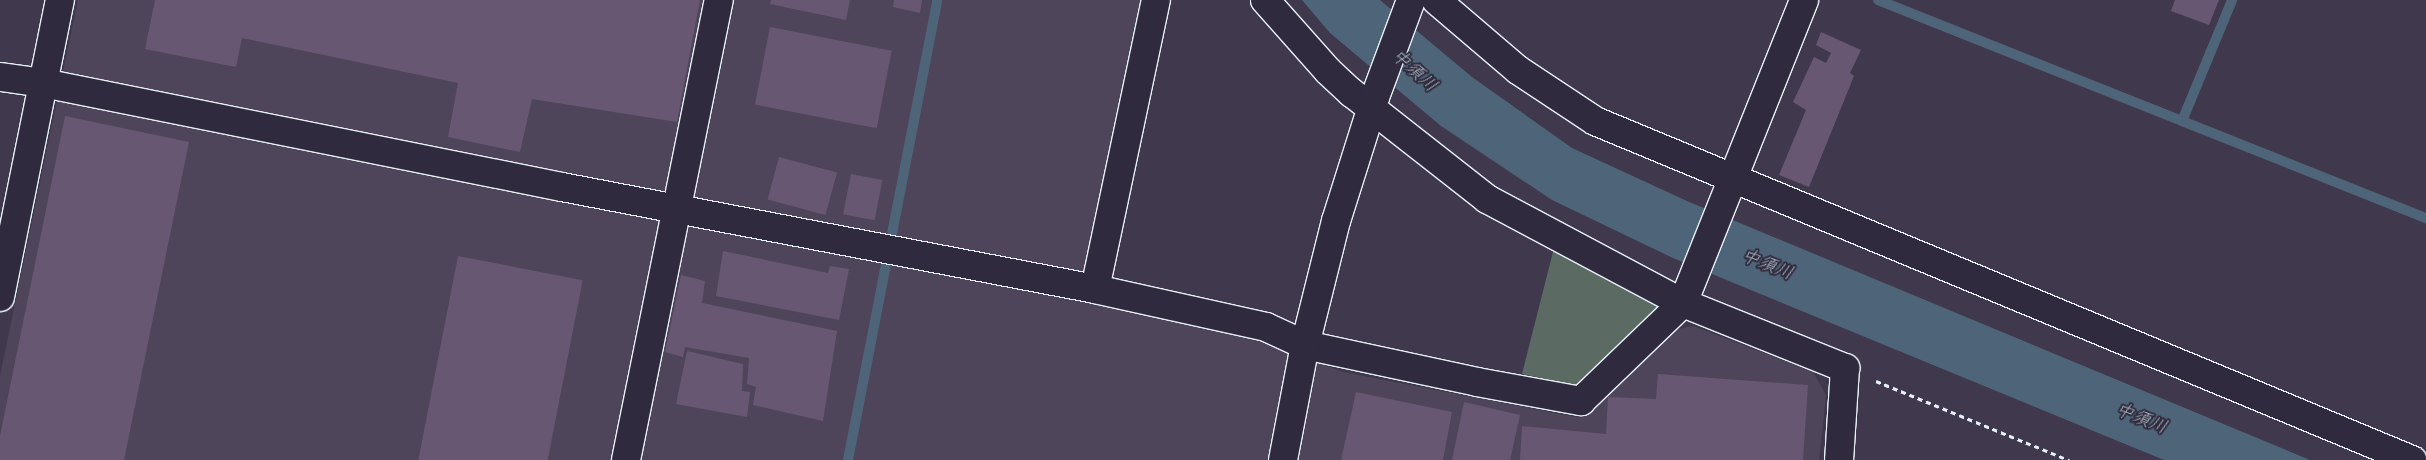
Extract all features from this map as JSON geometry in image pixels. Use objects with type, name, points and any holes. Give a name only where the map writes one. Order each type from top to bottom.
[{"type":"street","points":[[0,297],[60,0]]},
{"type":"street","points":[[626,460],[720,0]]},
{"type":"street","points":[[1095,289],[1156,0]]},
{"type":"street","points":[[1265,0],[1328,71],[1373,103],[1487,199],[1686,296],[1845,368],[1839,460]]},
{"type":"street","points":[[1283,460],[1306,345],[1336,222],[1373,103],[1412,0]]},
{"type":"street","points":[[1436,0],[1518,70],[1594,120],[1729,189],[2412,460]]},
{"type":"street","points":[[1,77],[43,83],[1095,289],[1266,328],[1306,345],[1477,382],[1581,401],[1686,296],[1804,0]]},
{"type":"path","points":[[1845,368],[2070,460]]},
{"type":"shaded area","points":[[78,0],[1142,0],[1078,300],[1260,339],[1343,372],[1581,418],[1673,330],[1693,326],[1813,372],[1826,395],[1819,460],[0,460],[0,376]]},
{"type":"green space","points":[[1555,244],[1665,303],[1580,386],[1522,374]]},
{"type":"water","name":"中須川","points":[[1302,0],[1380,0],[1472,77],[1572,148],[1687,201],[2310,460],[2164,460],[1673,258],[1552,200],[1441,126],[1330,33]]},
{"type":"building","points":[[155,0],[700,0],[677,122],[532,99],[520,152],[448,137],[458,83],[242,38],[236,67],[145,49]]},
{"type":"building","points":[[771,0],[850,0],[846,20],[770,4]]},
{"type":"building","points":[[894,0],[922,0],[920,13],[893,7]]},
{"type":"building","points":[[2175,0],[2219,0],[2209,25],[2171,11]]},
{"type":"building","points":[[770,27],[892,51],[877,128],[755,105]]},
{"type":"building","points":[[1821,32],[1861,50],[1850,73],[1854,76],[1809,187],[1779,175],[1806,110],[1793,102],[1814,57],[1826,63],[1831,53],[1816,45]]},
{"type":"building","points":[[65,116],[189,142],[124,460],[0,460],[0,436]]},
{"type":"building","points":[[779,157],[837,173],[826,215],[768,200]]},
{"type":"building","points":[[851,174],[882,180],[875,220],[843,214]]},
{"type":"building","points":[[723,251],[828,273],[830,266],[849,269],[839,320],[716,296]]},
{"type":"building","points":[[458,256],[583,280],[548,460],[418,460]]},
{"type":"building","points":[[681,275],[705,281],[702,303],[837,331],[823,421],[753,405],[756,387],[747,384],[749,358],[685,347],[683,357],[665,352]]},
{"type":"building","points":[[687,351],[743,364],[742,391],[750,392],[747,417],[676,404]]},
{"type":"building","points":[[1658,374],[1808,385],[1803,460],[1520,460],[1522,426],[1606,434],[1608,397],[1656,399]]},
{"type":"building","points":[[1356,392],[1452,412],[1443,460],[1341,460]]},
{"type":"building","points":[[1464,402],[1520,415],[1510,460],[1452,460]]},
{"type":"waterway","points":[[848,460],[937,0]]},
{"type":"waterway","points":[[1878,0],[2182,121],[2232,0]]},
{"type":"waterway","points":[[2182,121],[2426,218]]}]
